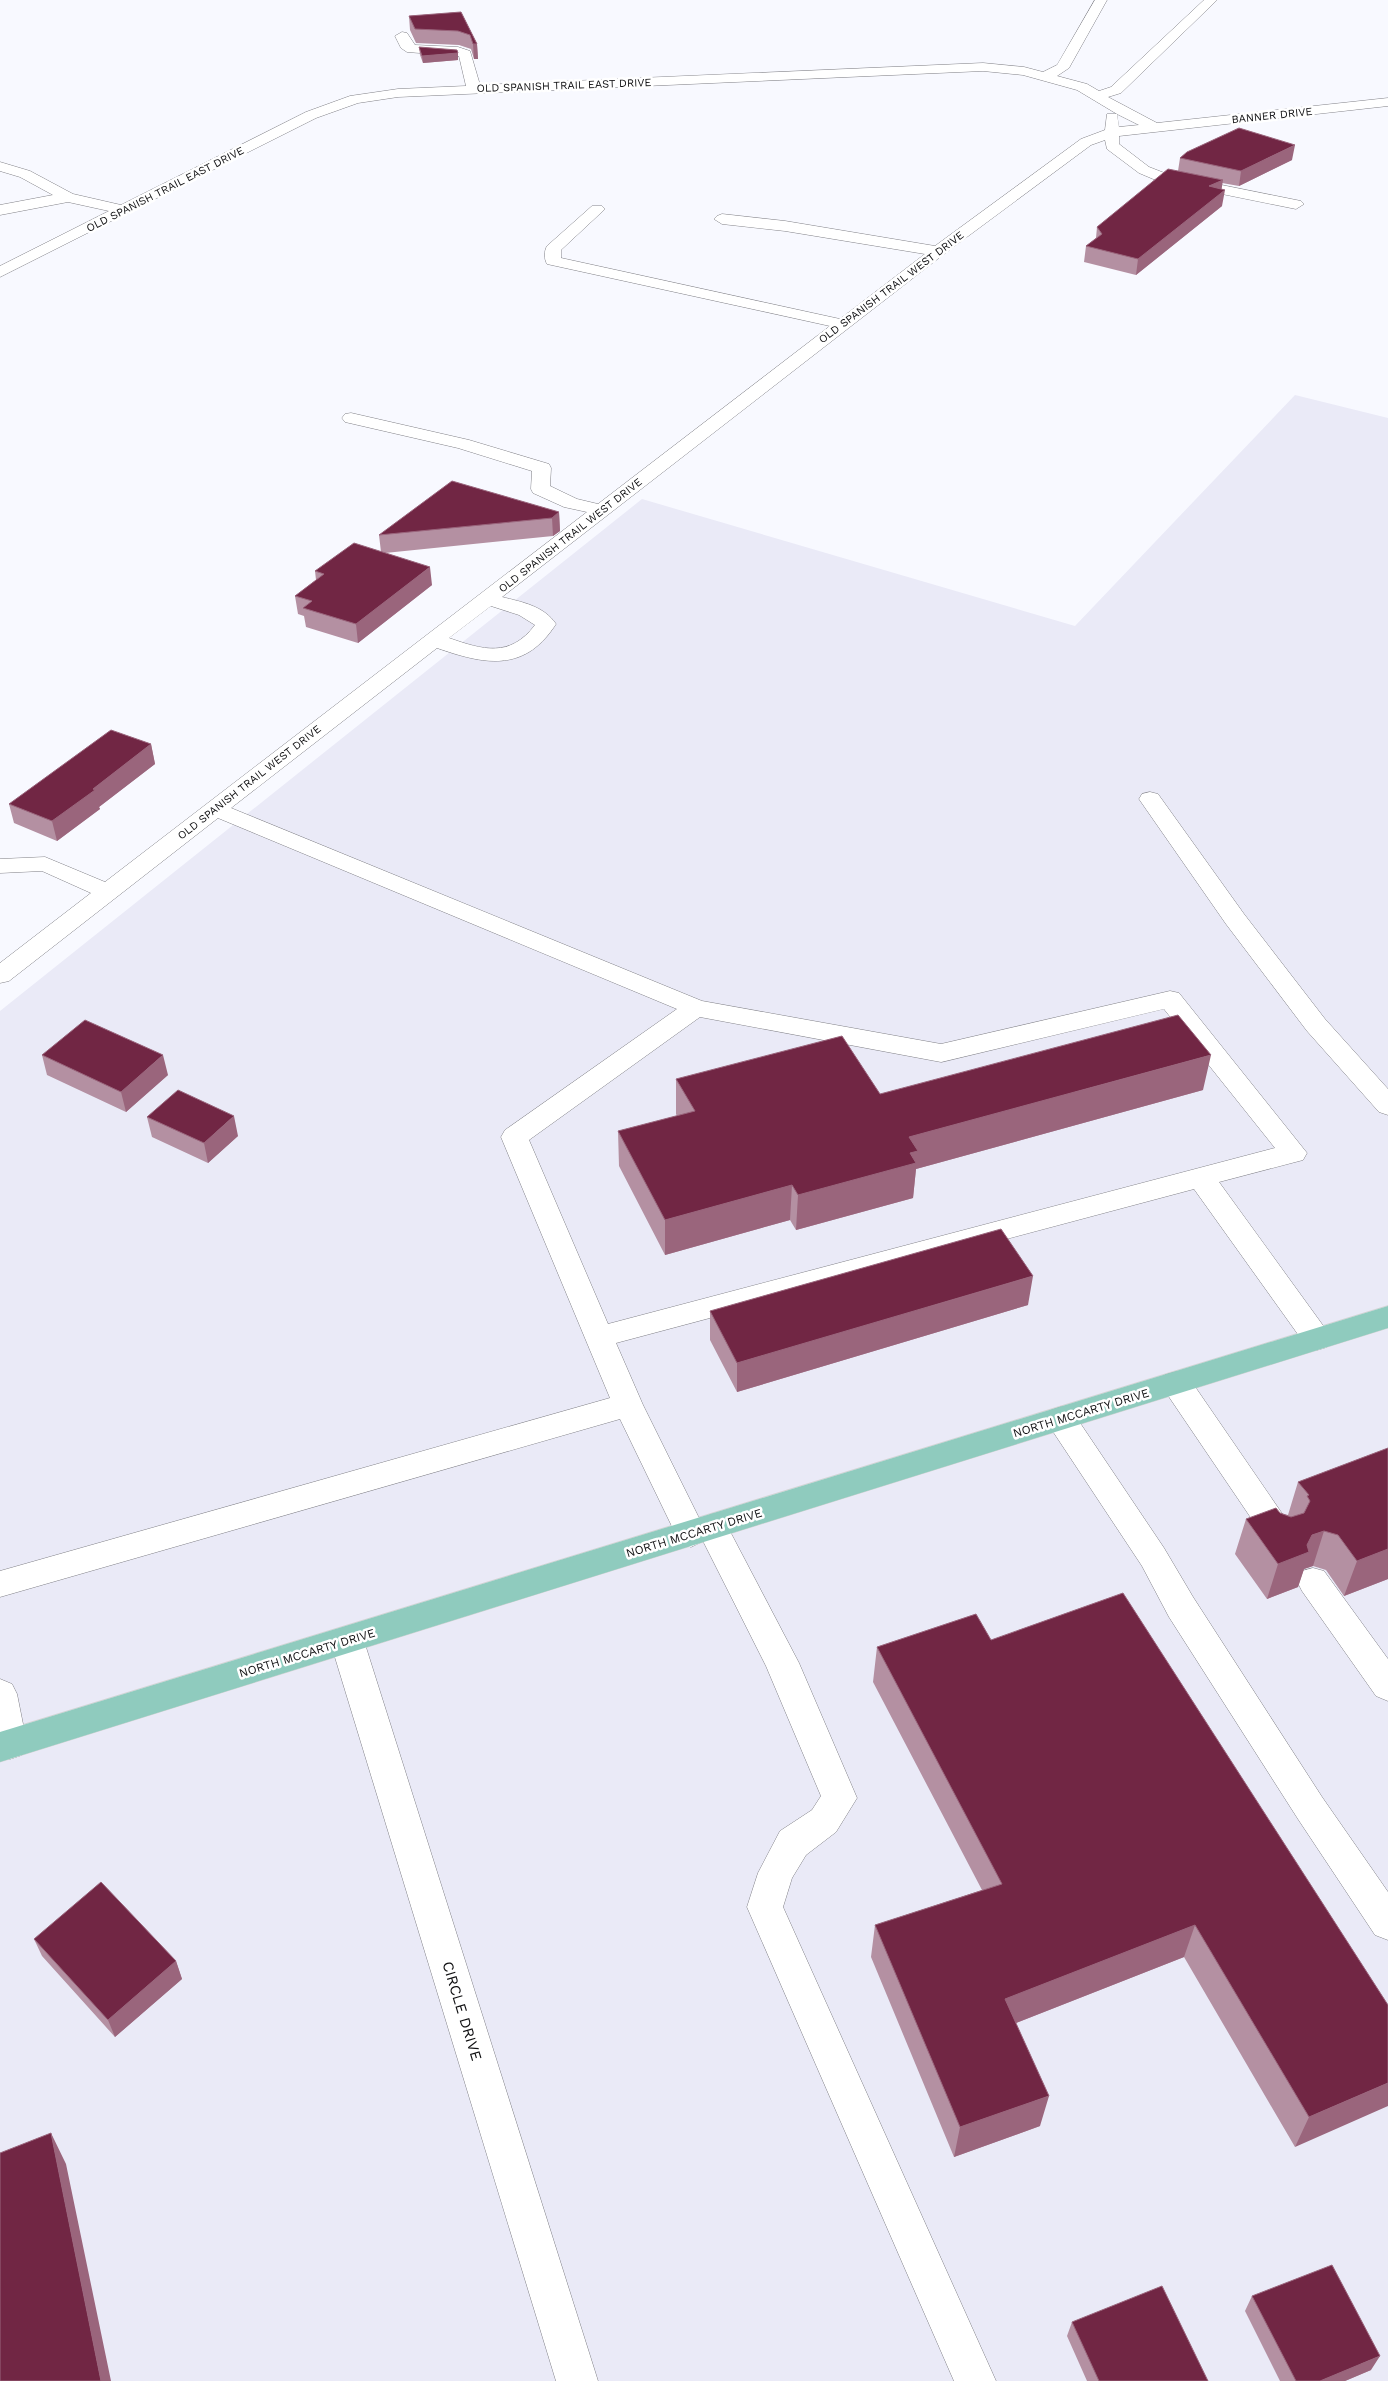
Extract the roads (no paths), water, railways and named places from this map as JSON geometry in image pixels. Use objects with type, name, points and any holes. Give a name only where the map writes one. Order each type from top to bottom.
[{"type":"main road","name":"NORTH MCCARTY DRIVE","points":[[5,1746],[1388,1317]]},
{"type":"street","points":[[1045,76],[1062,68],[1101,0]]},
{"type":"street","points":[[1211,0],[1103,100],[1112,114],[1112,146],[1144,170],[1163,178],[1296,204]]},
{"type":"street","points":[[402,36],[406,45],[412,49],[458,51],[465,54],[474,89]]},
{"type":"street","name":"OLD SPANISH TRAIL EAST DRIVE","points":[[0,272],[311,115],[354,98],[398,92],[983,67],[1024,71],[1082,87],[1156,128]]},
{"type":"street","name":"BANNER DRIVE","points":[[1156,128],[1388,102]]},
{"type":"street","name":"OLD SPANISH TRAIL WEST DRIVE","points":[[0,975],[842,324],[1086,142],[1112,132],[1156,128]]},
{"type":"street","points":[[0,166],[25,174],[68,197],[123,210]]},
{"type":"street","points":[[0,210],[68,197]]},
{"type":"street","points":[[597,209],[553,250],[553,261],[842,324]]},
{"type":"street","points":[[722,219],[785,226],[938,251]]},
{"type":"street","points":[[351,418],[463,444],[542,468],[540,489],[571,503],[601,510]]},
{"type":"street","points":[[434,640],[489,657],[502,657],[518,652],[542,632],[546,624],[530,612],[486,599]]},
{"type":"street","points":[[1150,799],[1235,919],[1316,1025],[1388,1106]]},
{"type":"street","points":[[215,809],[696,1008],[941,1053],[1170,999],[1293,1153],[599,1337]]},
{"type":"street","points":[[0,866],[45,864],[108,892]]},
{"type":"street","points":[[696,1008],[514,1137],[628,1404],[782,1663],[838,1798],[824,1821],[793,1843],[776,1873],[765,1907],[975,2381]]},
{"type":"street","points":[[1200,1177],[1317,1339]]},
{"type":"street","points":[[1176,1383],[1282,1536]]},
{"type":"street","points":[[0,1584],[628,1404]]},
{"type":"street","points":[[1061,1419],[1153,1557],[1181,1607],[1310,1808],[1388,1923]]},
{"type":"street","points":[[1313,1581],[1388,1686]]},
{"type":"street","name":"CIRCLE DRIVE","points":[[347,1641],[577,2381]]},
{"type":"street","points":[[0,1694],[5,1746]]}]
